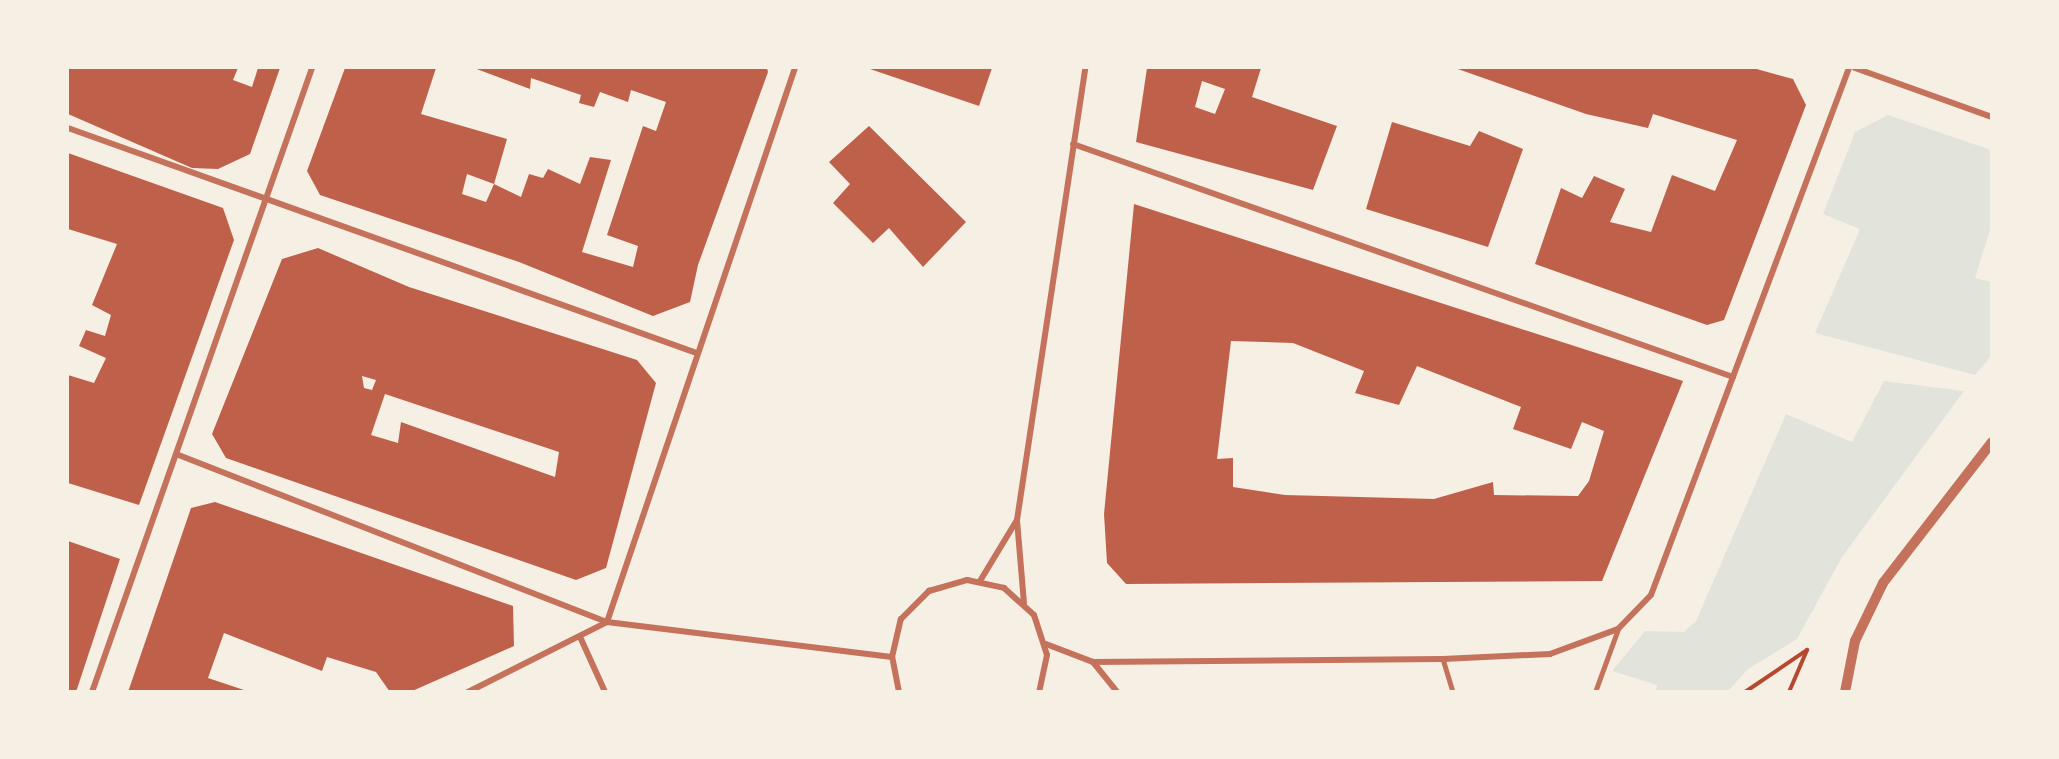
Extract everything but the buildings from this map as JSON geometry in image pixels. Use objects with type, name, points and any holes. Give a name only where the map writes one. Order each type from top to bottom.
[{"type":"street","points":[[92,692],[312,68]]},
{"type":"street","points":[[468,692],[581,639],[607,622],[694,352],[795,68]]},
{"type":"street","points":[[1040,692],[1046,644],[1024,603],[1017,520],[1085,68]]},
{"type":"street","points":[[1046,644],[1093,662],[1443,659],[1550,654],[1618,629],[1651,596],[1849,68]]},
{"type":"street","points":[[1855,68],[1992,117]]},
{"type":"street","points":[[68,128],[694,352]]},
{"type":"street","points":[[1073,144],[1733,376]]},
{"type":"street","points":[[1845,692],[1855,641],[1883,583],[1992,442]]},
{"type":"street","points":[[176,454],[607,622],[892,657]]},
{"type":"street","points":[[980,581],[1017,520]]},
{"type":"street","points":[[899,692],[892,657],[901,619],[919,599],[941,585],[980,581],[1024,603]]},
{"type":"street","points":[[581,639],[605,692]]},
{"type":"street","points":[[1093,662],[1117,692]]},
{"type":"lane","points":[[1595,692],[1618,629]]},
{"type":"lane","points":[[1443,659],[1453,692]]},
{"type":"path","points":[[1745,692],[1807,650],[1790,692]]},
{"type":"shaded area","points":[[1888,115],[1991,150],[1991,227],[1975,278],[1991,282],[1991,356],[1975,375],[1815,333],[1860,229],[1823,214],[1855,132]]},
{"type":"shaded area","points":[[1884,381],[1964,391],[1842,557],[1797,639],[1748,669],[1728,691],[1656,691],[1657,685],[1612,671],[1645,631],[1684,632],[1696,621],[1786,414],[1852,442]]}]
